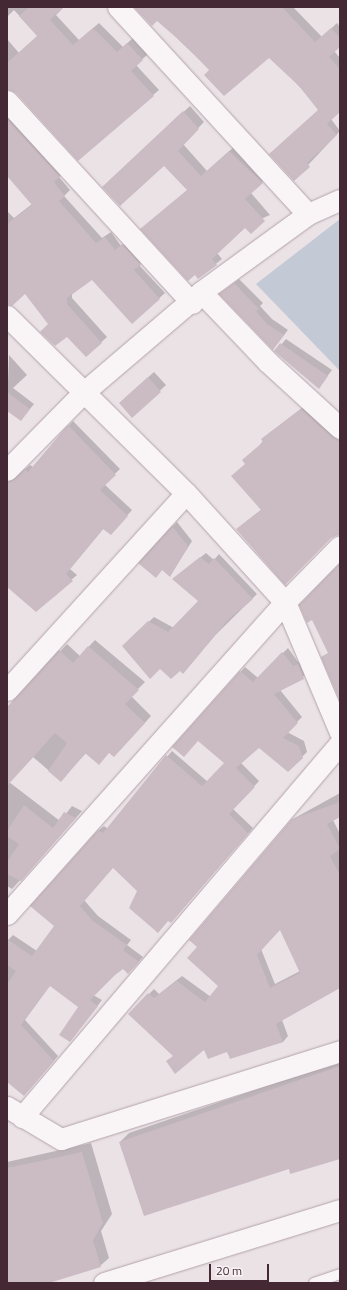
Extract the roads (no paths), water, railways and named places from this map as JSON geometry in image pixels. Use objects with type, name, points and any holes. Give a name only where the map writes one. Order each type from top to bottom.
[{"type":"street","points":[[118,7],[308,214]]},
{"type":"street","points":[[7,101],[197,297],[340,428]]},
{"type":"street","points":[[7,470],[84,392],[197,297],[308,214],[340,200]]},
{"type":"street","points":[[7,316],[186,494],[285,602],[340,732]]},
{"type":"street","points":[[7,690],[186,494]]},
{"type":"street","points":[[7,914],[285,602],[340,546]]},
{"type":"street","points":[[340,744],[14,1112],[61,1139],[340,1051]]},
{"type":"street","points":[[104,1283],[340,1210]]},
{"type":"lane","points":[[314,1283],[340,1274]]}]
